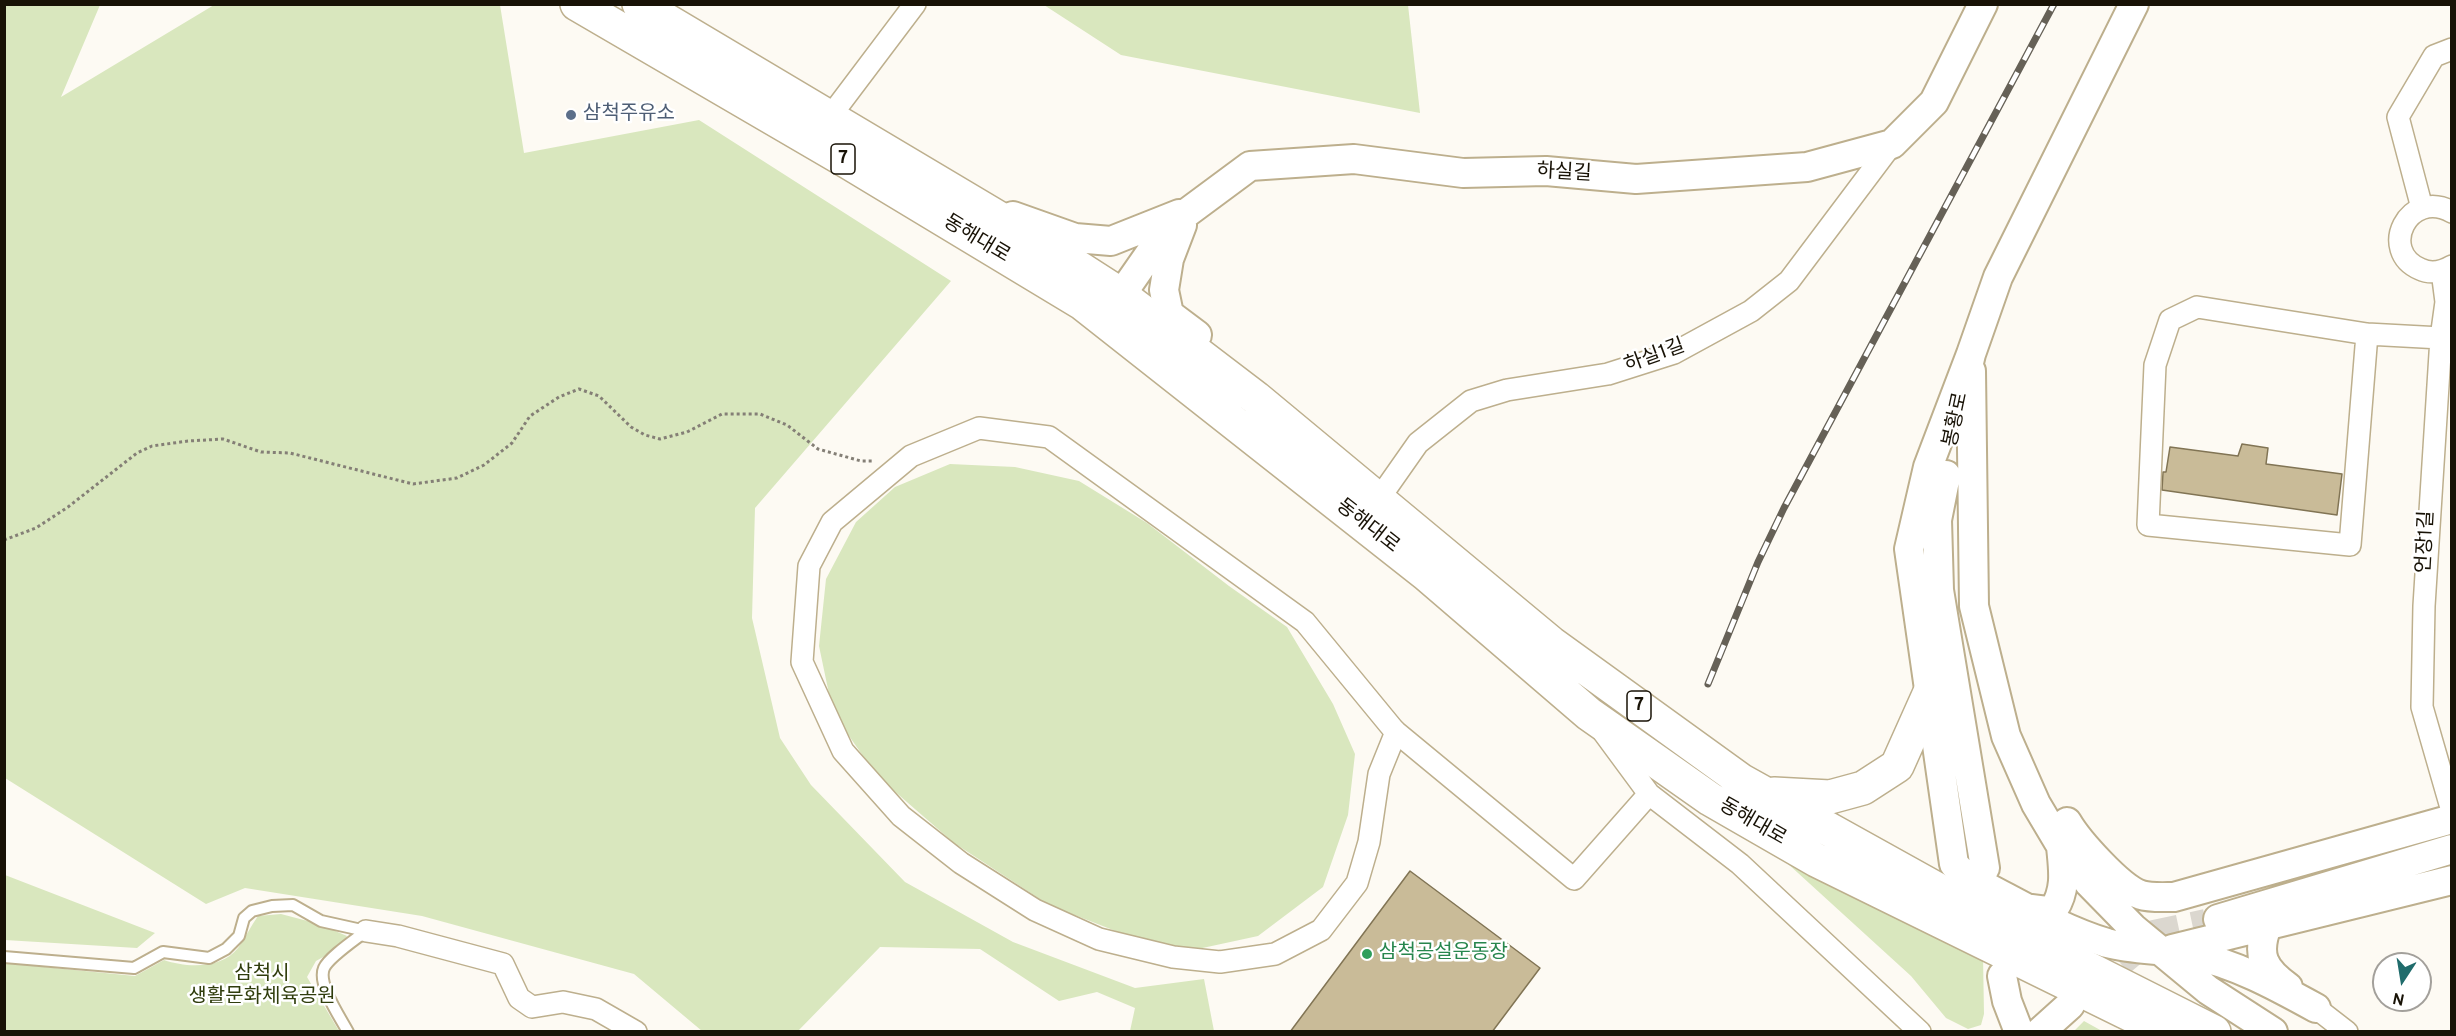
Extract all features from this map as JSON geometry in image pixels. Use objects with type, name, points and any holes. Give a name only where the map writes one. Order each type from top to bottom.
[{"type":"main road","name":"동해대로","points":[[577,4],[858,168],[1082,303],[1113,308],[1256,398],[1551,643],[1742,781],[1994,921],[2214,1032]]},
{"type":"main road","name":"동해대로","points":[[639,4],[1037,241],[1589,714],[1710,799],[1816,860],[2166,1032]]},
{"type":"main road","points":[[1764,793],[1830,797],[1863,788],[1897,766],[1931,690]]},
{"type":"street","points":[[829,118],[915,4]]},
{"type":"street","name":"하실길","points":[[1113,308],[1168,226],[1250,166],[1353,159],[1463,173],[1546,171],[1636,179],[1807,167],[1892,144],[1934,102],[1983,4]]},
{"type":"street","name":"봉황로","points":[[1985,868],[1940,590],[1936,553],[1937,520],[1971,354],[1998,277],[2134,4]]},
{"type":"street","points":[[2422,208],[2398,117],[2434,56],[2451,49]]},
{"type":"street","name":"하실1길","points":[[1378,500],[1418,443],[1471,401],[1508,390],[1608,374],[1674,353],[1751,311],[1789,281],[1892,144]]},
{"type":"street","points":[[914,169],[959,184],[1011,215],[1075,238],[1110,241],[1187,211]]},
{"type":"street","points":[[2447,268],[2426,271],[2410,264],[2402,249],[2400,233],[2408,218],[2422,208],[2437,207],[2451,213]]},
{"type":"street","points":[[1187,211],[1169,259],[1164,290],[1169,314],[1201,338],[1256,398]]},
{"type":"street","name":"언장1길","points":[[2447,268],[2424,606],[2422,707],[2451,811]]},
{"type":"street","points":[[2367,334],[2350,545],[2148,525],[2155,365],[2170,320],[2197,307],[2367,334],[2441,338]]},
{"type":"street","points":[[1971,354],[1928,467],[1909,549],[1931,690],[1954,864],[1965,876],[2076,933],[2110,944],[2189,955],[2221,964],[2267,982],[2316,1008]]},
{"type":"street","points":[[1971,354],[1974,606],[2006,736],[2036,804],[2061,846],[2089,883],[2133,928],[2208,990],[2273,1032]]},
{"type":"street","points":[[1396,732],[1379,774],[1369,842],[1357,883],[1321,930],[1275,954],[1220,962],[1173,957],[1099,939],[1035,910],[961,863],[901,816],[843,751],[802,662],[809,566],[832,522],[910,456],[979,428],[1049,437],[1305,622],[1396,732],[1574,879],[1649,794]]},
{"type":"street","points":[[1999,708],[2074,836],[2127,889],[2142,896],[2184,895],[2451,819]]},
{"type":"street","points":[[1589,714],[1649,794],[1740,864],[1920,1032]]},
{"type":"street","points":[[2031,909],[2047,911],[2054,909],[2061,899],[2065,880],[2061,846]]},
{"type":"street","points":[[2205,923],[2451,849]]},
{"type":"street","points":[[2161,952],[2451,880]]},
{"type":"street","points":[[2266,926],[2261,953],[2266,966],[2284,984],[2347,1032]]},
{"type":"street","points":[[366,931],[398,936],[503,963],[519,998],[532,1007],[563,1002],[596,1009],[636,1032]]},
{"type":"street","points":[[2002,976],[2007,1001],[2019,1032]]},
{"type":"street","points":[[2040,1032],[2070,1005]]},
{"type":"lane","points":[[4,957],[134,968],[163,952],[209,958],[226,949],[239,936],[244,918],[252,911],[272,906],[293,905],[321,921],[366,931]]},
{"type":"lane","points":[[348,1032],[325,989],[322,976],[324,966],[366,931]]},
{"type":"path","points":[[4,540],[36,528],[52,518],[137,453],[152,446],[179,442],[224,438],[261,452],[290,453],[413,484],[457,478],[484,465],[512,443],[530,416],[559,397],[579,390],[599,396],[632,427],[645,435],[660,439],[687,432],[722,414],[760,414],[787,425],[818,449],[861,461],[903,462]]},
{"type":"green space","points":[[4,5],[100,5],[61,97],[214,5],[500,5],[524,153],[699,120],[951,281],[755,508],[752,618],[780,738],[811,785],[905,882],[1013,942],[1135,988],[1204,979],[1214,1031],[1130,1031],[1135,1008],[1097,992],[1059,1001],[980,949],[880,947],[798,1031],[702,1031],[634,974],[422,916],[245,888],[206,904],[5,778]]},
{"type":"green space","points":[[1044,5],[1408,5],[1420,113],[1121,55]]},
{"type":"green space","points":[[950,464],[1015,467],[1079,481],[1147,523],[1287,627],[1333,704],[1355,754],[1348,815],[1323,887],[1258,936],[1184,952],[1136,939],[1049,905],[954,843],[877,776],[833,713],[819,646],[826,579],[856,522],[895,487]]},
{"type":"green space","points":[[1764,842],[1983,956],[1984,1014],[1981,1025],[1968,1029],[1946,1018],[1911,976]]},
{"type":"green space","points":[[5,875],[155,933],[137,948],[5,940]]},
{"type":"green space","name":"삼척시 생활문화체육공원","points":[[281,914],[319,924],[347,936],[341,947],[316,961],[307,977],[339,1031],[5,1031],[4,963],[135,976],[164,960],[173,963],[204,965],[223,960],[231,955],[258,916]]},
{"type":"green space","points":[[2084,1021],[2102,1031],[2074,1031]]},
{"type":"building","points":[[2242,444],[2268,448],[2266,464],[2342,474],[2337,515],[2162,490],[2163,472],[2166,472],[2170,447],[2238,456]]},
{"type":"building","points":[[1410,871],[1540,968],[1492,1032],[1290,1032]]},
{"type":"tunnel","points":[[2088,990],[2154,934],[2206,923]]},
{"type":"railway","points":[[1708,684],[1758,562],[1784,508],[2054,4]]},
{"type":"place","name":"삼척주유소","points":[[571,115]]},
{"type":"place","name":"삼척공설운동장","points":[[1367,954]]}]
